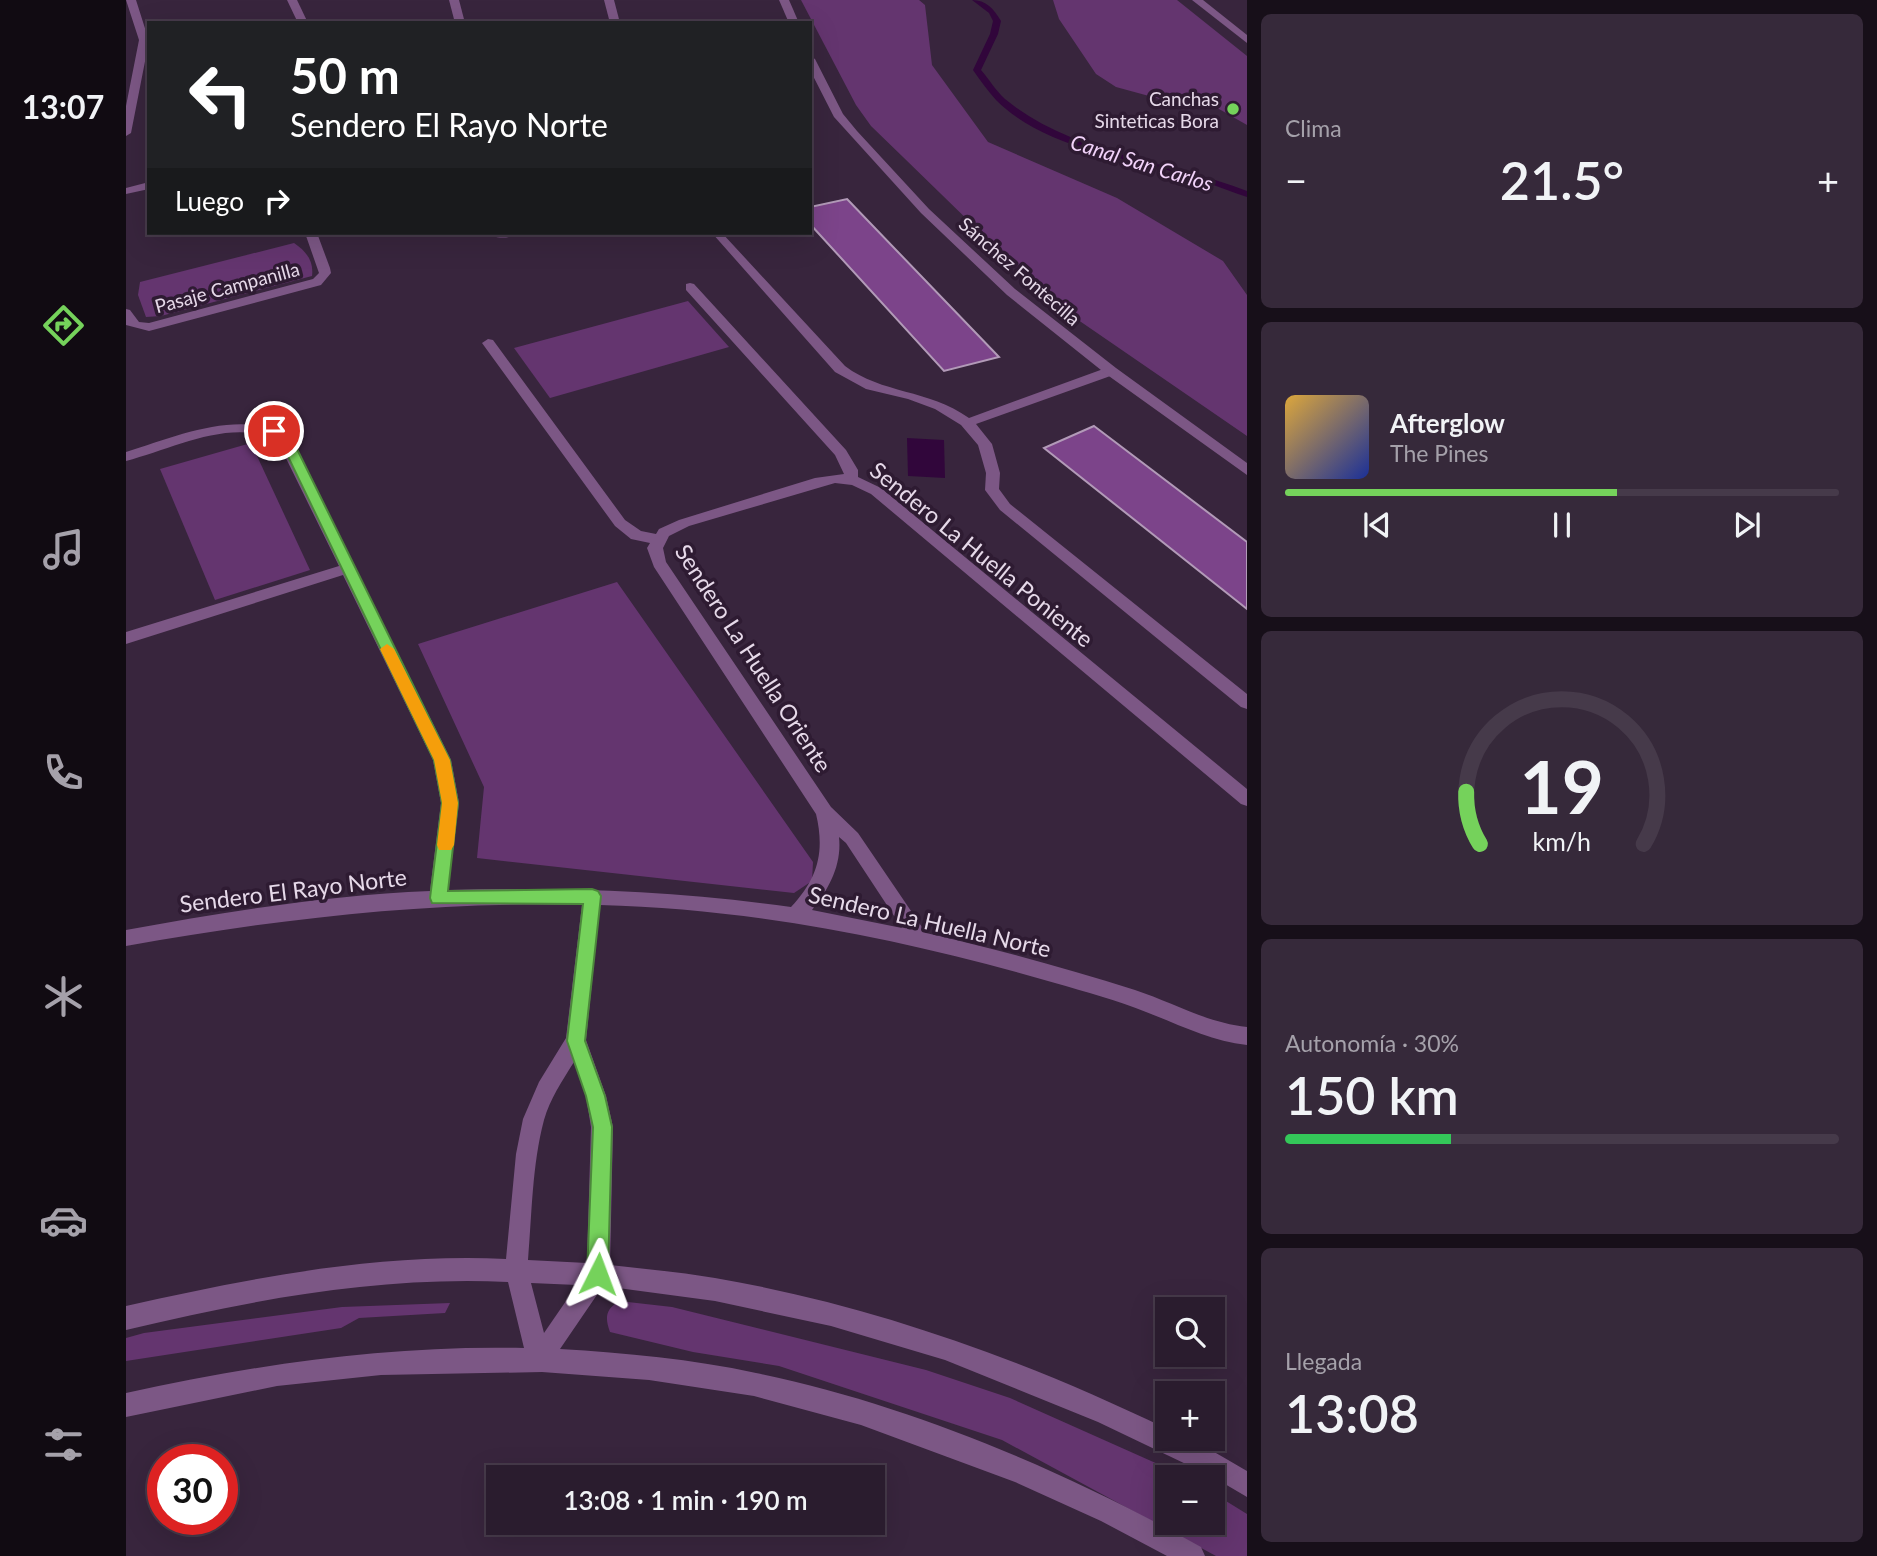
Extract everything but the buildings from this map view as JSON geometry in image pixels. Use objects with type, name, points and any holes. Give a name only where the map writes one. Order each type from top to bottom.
[{"type":"street","points":[[126,133],[144,40],[131,0]]},
{"type":"street","points":[[292,0],[302,21]]},
{"type":"street","points":[[454,0],[459,21]]},
{"type":"street","points":[[609,0],[614,21]]},
{"type":"street","points":[[784,0],[793,21]]},
{"type":"street","points":[[1197,0],[1247,40]]},
{"type":"street","points":[[1235,31],[1247,28]]},
{"type":"street","name":"Sánchez Fontecilla","points":[[812,63],[838,115],[925,211],[1011,292],[1111,371],[1247,470]]},
{"type":"street","points":[[126,191],[147,186]]},
{"type":"street","name":"Pasaje Campanilla","points":[[126,313],[128,321],[140,327],[172,322],[309,285],[322,278],[324,268],[312,235]]},
{"type":"street","points":[[718,235],[840,369],[856,383],[925,400],[967,423],[991,452],[994,477],[992,490],[1005,507],[1247,703]]},
{"type":"street","name":"Sendero La Huella Poniente","points":[[690,287],[841,453],[851,470],[851,479],[876,491],[1247,799]]},
{"type":"street","name":"Sendero La Huella Oriente","points":[[488,343],[620,523],[636,535],[658,540],[655,556],[659,563],[825,812],[852,838],[920,939]]},
{"type":"street","points":[[967,423],[1111,371]]},
{"type":"street","points":[[126,457],[224,429],[262,426],[283,437],[442,760],[450,803],[438,898]]},
{"type":"street","points":[[658,540],[664,533],[684,523],[820,481],[851,479]]},
{"type":"street","points":[[126,638],[348,568]]},
{"type":"street","name":"Sendero La Huella Oriente","points":[[796,915],[820,887],[827,872],[831,842],[825,812]]},
{"type":"street","points":[[539,1360],[516,1268],[527,1154],[534,1118],[546,1089],[576,1041],[592,896]]},
{"type":"street","name":"Sendero El Rayo Norte","points":[[126,938],[246,917],[343,905],[438,898],[592,896]]},
{"type":"street","name":"Sendero La Huella Norte","points":[[592,896],[727,906],[796,915],[920,939],[1087,984],[1229,1034],[1246,1036]]},
{"type":"street","points":[[539,1360],[598,1274],[602,1127],[596,1096],[576,1041]]},
{"type":"street","points":[[126,1318],[254,1289],[429,1270],[516,1268],[683,1284],[770,1300],[850,1319],[931,1343],[1013,1373],[1122,1420],[1247,1485]]},
{"type":"street","points":[[126,1405],[220,1384],[328,1368],[434,1360],[539,1360],[672,1371],[756,1385],[840,1406],[925,1435],[1040,1479],[1192,1556]]},
{"type":"shaded area","points":[[801,0],[919,0],[925,5],[932,65],[988,142],[1117,198],[1223,261],[1247,295],[1247,436],[1052,302],[871,126],[856,105]]},
{"type":"shaded area","points":[[1053,0],[1177,0],[1247,56],[1247,125],[1191,93],[1160,99],[1116,87],[1096,74],[1059,19]]},
{"type":"shaded area","points":[[294,243],[308,257],[312,276],[161,316],[146,317],[138,295],[140,282]]},
{"type":"shaded area","points":[[688,301],[729,347],[550,398],[514,348]]},
{"type":"shaded area","points":[[907,438],[944,440],[945,478],[908,476]]},
{"type":"shaded area","points":[[251,443],[310,570],[215,600],[160,469]]},
{"type":"shaded area","points":[[617,582],[813,862],[812,881],[794,893],[477,858],[484,787],[418,644]]},
{"type":"shaded area","points":[[619,1301],[672,1307],[926,1370],[1010,1398],[1160,1465],[1155,1465],[1155,1523],[1002,1440],[779,1366],[693,1352],[610,1332],[607,1315]]},
{"type":"shaded area","points":[[450,1303],[445,1313],[359,1318],[341,1328],[126,1361],[126,1338],[144,1333],[342,1307]]},
{"type":"shaded area","points":[[1225,1500],[1247,1514],[1247,1556],[1216,1556],[1177,1535],[1225,1535]]},
{"type":"waterway","name":"Canal San Carlos","points":[[976,0],[992,12],[997,21],[994,34],[977,70],[1000,99],[1029,120],[1063,137],[1100,150],[1177,170],[1247,194]]},
{"type":"slow traffic","points":[[387,649],[442,760],[450,803],[445,845]]},
{"type":"place","name":"Canchas Sinteticas Bora","points":[[1233,109]]},
{"type":"route","points":[[274,431],[283,437],[288,445],[442,760],[450,803],[438,898],[592,896],[576,1041],[596,1096],[602,1127],[598,1274]]}]
